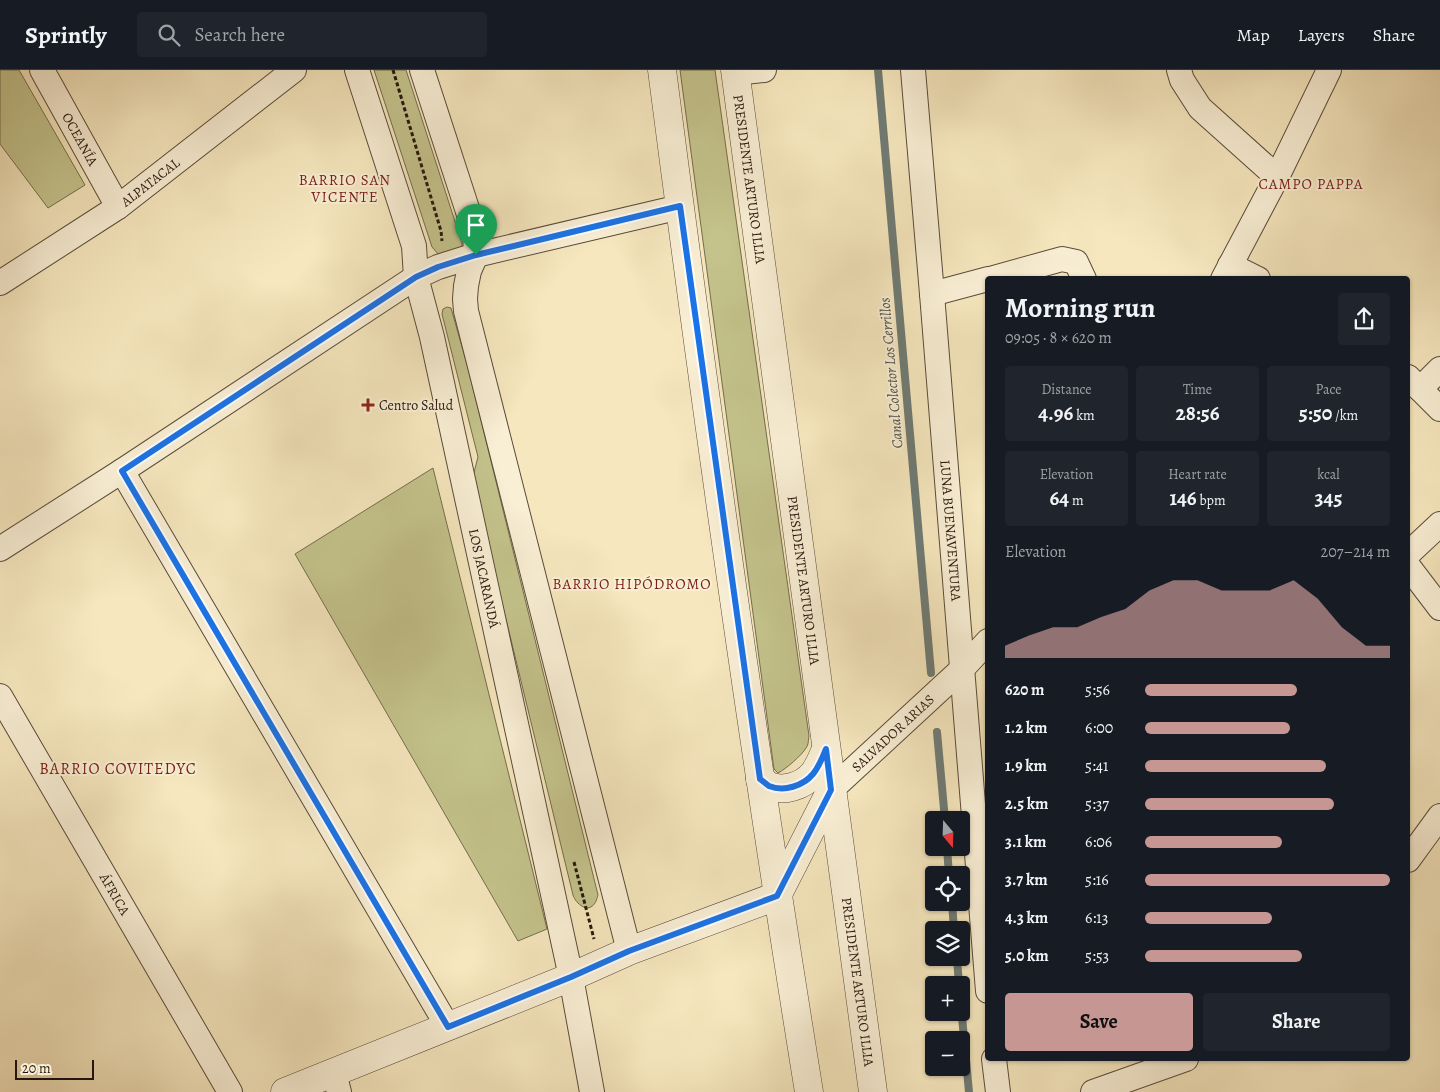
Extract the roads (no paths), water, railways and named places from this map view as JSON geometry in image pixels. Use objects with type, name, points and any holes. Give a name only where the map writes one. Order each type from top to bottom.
[{"type":"street","name":"OCEANÍA","points":[[42,70],[118,207]]},
{"type":"street","name":"ALPATACAL","points":[[0,283],[118,207],[294,70]]},
{"type":"street","name":"LOS JACARANDÁ","points":[[356,70],[414,246],[416,277],[432,337],[571,977],[592,1092]]},
{"type":"street","points":[[422,70],[475,233],[476,255],[466,286],[464,299],[466,311],[629,951]]},
{"type":"street","points":[[662,70],[760,779],[809,1092]]},
{"type":"street","points":[[735,72],[764,70]]},
{"type":"street","name":"LUNA BUENAVENTURA","points":[[913,70],[985,950]]},
{"type":"street","points":[[1179,70],[1182,80],[1200,108],[1277,178]]},
{"type":"street","points":[[1244,276],[1226,272],[1277,178],[1329,70]]},
{"type":"street","name":"PRESIDENTE ARTURO ILLIA","points":[[735,72],[873,1092]]},
{"type":"street","points":[[0,550],[416,277],[438,267],[476,255],[680,206]]},
{"type":"street","points":[[999,276],[1062,259],[1076,262],[1083,276]]},
{"type":"street","points":[[932,294],[985,280]]},
{"type":"street","points":[[1440,369],[1414,383],[1440,409]]},
{"type":"street","points":[[122,471],[448,1027]]},
{"type":"street","points":[[1410,552],[1440,524]]},
{"type":"street","points":[[1410,569],[1440,608]]},
{"type":"street","name":"SALVADOR ARIAS","points":[[777,896],[831,790],[962,669],[985,644]]},
{"type":"street","name":"ÁFRICA","points":[[0,696],[230,1092]]},
{"type":"street","points":[[760,779],[769,786],[778,788],[796,786],[812,776],[826,749]]},
{"type":"street","points":[[1410,857],[1440,816]]},
{"type":"street","points":[[285,1092],[337,1083],[448,1027],[571,977],[629,951],[777,896]]},
{"type":"street","points":[[994,1061],[998,1092]]},
{"type":"street","points":[[1093,1092],[1180,1061]]},
{"type":"waterway","name":"Canal Colector Los Cerrillos","points":[[878,70],[931,673]]},
{"type":"waterway","name":"Canal Colector Los Cerrillos","points":[[937,732],[944,811]]},
{"type":"waterway","name":"Canal Colector Los Cerrillos","points":[[948,856],[948,866]]},
{"type":"waterway","name":"Canal Colector Los Cerrillos","points":[[953,911],[953,921]]},
{"type":"waterway","name":"Canal Colector Los Cerrillos","points":[[958,966],[958,976]]},
{"type":"waterway","name":"Canal Colector Los Cerrillos","points":[[962,1021],[969,1092]]},
{"type":"place","name":"Centro Salud","points":[[368,405]]},
{"type":"district","name":"CAMPO PAPPA","points":[[1311,184]]},
{"type":"district","name":"BARRIO SAN VICENTE","points":[[345,188]]},
{"type":"district","name":"BARRIO HIPÓDROMO","points":[[632,584]]},
{"type":"district","name":"BARRIO COVITEDYC","points":[[118,769]]}]
